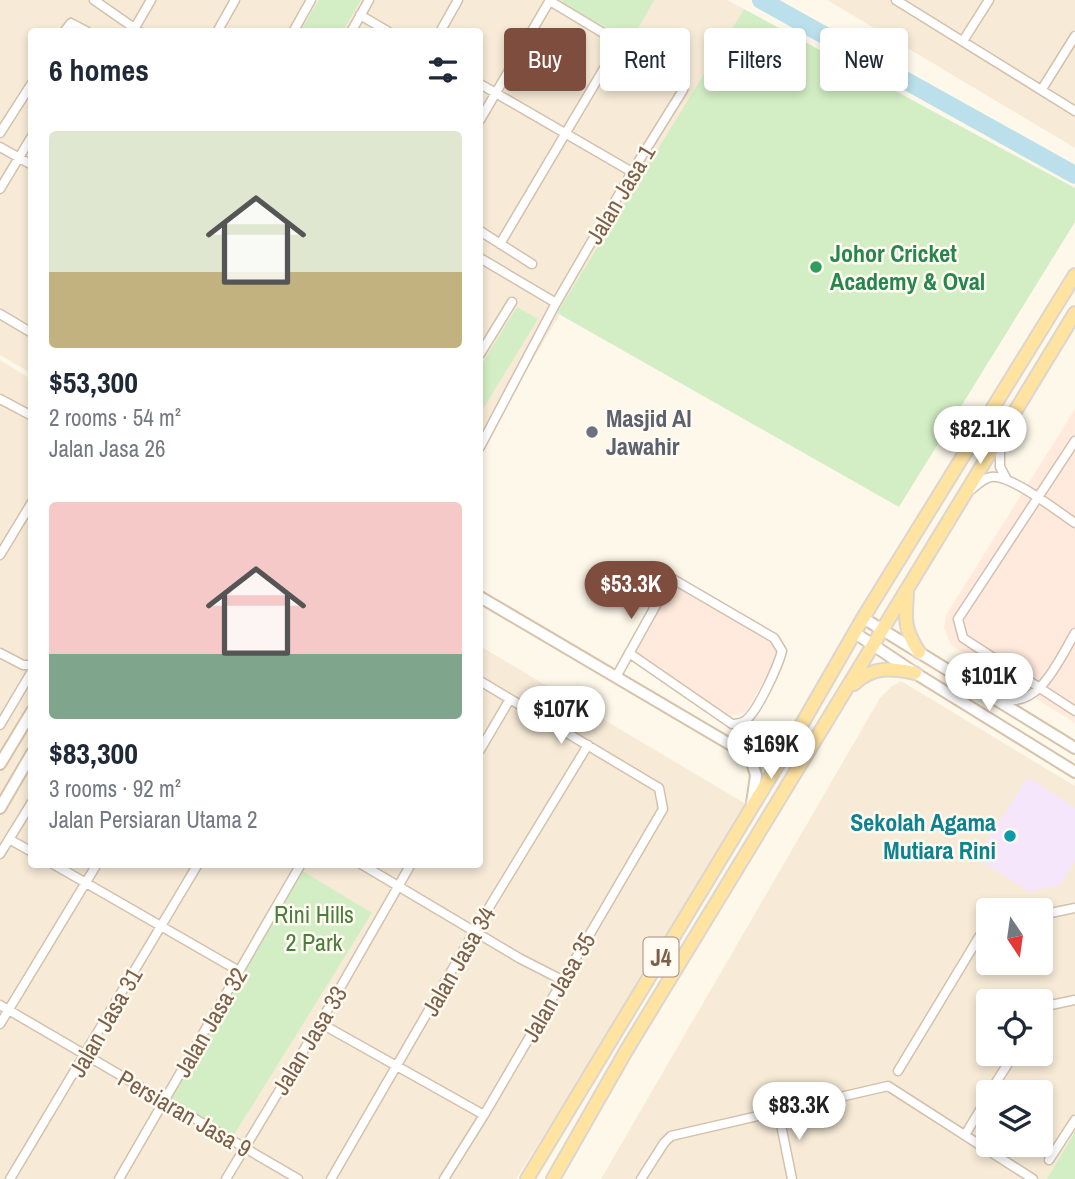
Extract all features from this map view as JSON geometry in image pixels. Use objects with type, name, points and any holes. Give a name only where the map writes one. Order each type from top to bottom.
[{"type":"main road","name":"J4","points":[[527,1179],[795,736],[863,618],[1075,275]]},
{"type":"main road","name":"J4","points":[[553,1179],[621,1059],[1075,313]]},
{"type":"main road","points":[[907,590],[907,633],[919,652]]},
{"type":"main road","points":[[844,693],[871,671],[889,668],[915,673]]},
{"type":"street","points":[[94,0],[132,28]]},
{"type":"street","points":[[136,28],[151,0]]},
{"type":"street","points":[[219,28],[235,0]]},
{"type":"street","points":[[295,28],[312,0]]},
{"type":"street","points":[[353,28],[369,0]]},
{"type":"street","points":[[442,28],[458,0]]},
{"type":"street","points":[[483,115],[550,0],[600,31]]},
{"type":"street","points":[[895,0],[1075,111]]},
{"type":"street","points":[[963,41],[989,0]]},
{"type":"street","points":[[360,15],[382,28]]},
{"type":"street","points":[[1042,89],[1075,36]]},
{"type":"street","points":[[500,243],[600,74]]},
{"type":"street","points":[[483,86],[632,172]]},
{"type":"street","points":[[0,133],[28,89]]},
{"type":"street","name":"Jalan Jasa 1","points":[[483,441],[556,303],[682,91]]},
{"type":"street","points":[[0,189],[28,142]]},
{"type":"street","points":[[0,147],[28,163]]},
{"type":"street","points":[[483,233],[532,264]]},
{"type":"street","points":[[483,260],[556,303]]},
{"type":"street","points":[[483,349],[512,302]]},
{"type":"street","points":[[0,314],[28,331]]},
{"type":"street","points":[[0,399],[28,414]]},
{"type":"street","points":[[1001,436],[1000,467],[1006,478],[1075,523]]},
{"type":"street","points":[[1075,441],[958,619],[963,638],[1075,711]]},
{"type":"street","points":[[966,494],[981,481],[992,477],[1006,478]]},
{"type":"street","points":[[0,555],[28,509]]},
{"type":"street","points":[[616,677],[629,653],[671,578],[774,638],[782,652],[777,670],[750,716],[743,722],[732,724],[629,653]]},
{"type":"street","points":[[483,599],[750,756],[763,756],[795,736]]},
{"type":"street","points":[[863,618],[1075,748]]},
{"type":"street","points":[[855,633],[1075,772]]},
{"type":"street","points":[[992,696],[1011,702],[1029,697],[1040,688],[1075,633]]},
{"type":"street","points":[[0,653],[27,665]]},
{"type":"street","points":[[0,725],[28,679]]},
{"type":"street","points":[[483,683],[588,746]]},
{"type":"street","points":[[483,745],[510,699]]},
{"type":"street","points":[[0,764],[28,718]]},
{"type":"street","name":"Jalan Jasa 35","points":[[444,1179],[663,809],[659,788],[588,746]]},
{"type":"street","name":"Jalan Jasa 34","points":[[331,1179],[474,932],[588,746]]},
{"type":"street","points":[[750,756],[756,775],[751,807]]},
{"type":"street","points":[[0,808],[28,760]]},
{"type":"street","points":[[0,854],[28,808]]},
{"type":"street","points":[[9,839],[28,850]]},
{"type":"street","points":[[60,868],[239,971]]},
{"type":"street","points":[[0,1024],[95,868]]},
{"type":"street","name":"Jalan Jasa 31","points":[[10,1179],[196,868]]},
{"type":"street","name":"Jalan Jasa 32","points":[[119,1179],[299,868]]},
{"type":"street","points":[[367,868],[474,932],[562,980]]},
{"type":"street","name":"Jalan Jasa 33","points":[[226,1179],[409,868]]},
{"type":"street","points":[[1054,912],[1075,908]]},
{"type":"street","points":[[898,1071],[976,942]]},
{"type":"street","points":[[1053,1005],[1075,1000]]},
{"type":"street","name":"Persiaran Jasa 9","points":[[0,1005],[298,1179]]},
{"type":"street","points":[[320,1023],[484,1115]]},
{"type":"street","points":[[641,1179],[671,1136],[888,1086],[1033,1179]]},
{"type":"street","points":[[778,1110],[792,1179]]},
{"type":"street","points":[[965,1135],[976,1117]]},
{"type":"street","points":[[1049,1160],[1075,1120]]},
{"type":"shaded area","points":[[0,0],[727,0],[744,9],[733,28],[704,28],[704,75],[483,442],[483,28],[28,28],[28,371],[0,355]]},
{"type":"shaded area","points":[[827,0],[1075,0],[1075,148],[908,48],[908,28],[874,28]]},
{"type":"shaded area","points":[[0,360],[28,377],[28,868],[483,868],[483,648],[751,807],[516,1179],[0,1179]]},
{"type":"shaded area","points":[[1075,409],[1075,723],[951,645],[944,628],[946,615]]},
{"type":"shaded area","points":[[674,583],[773,641],[779,654],[746,712],[731,716],[636,658],[633,650],[670,585]]},
{"type":"shaded area","points":[[901,681],[1075,786],[1075,1179],[601,1179],[880,698]]},
{"type":"shaded area","points":[[1028,777],[1075,808],[1075,861],[1061,884],[1030,892],[976,858]]},
{"type":"green space","points":[[319,0],[361,0],[345,28],[302,28]]},
{"type":"green space","points":[[563,0],[654,0],[638,28],[607,28],[561,3]]},
{"type":"green space","name":"Johor Cricket Academy & Oval","points":[[744,9],[779,28],[732,28]]},
{"type":"green space","name":"Johor Cricket Academy & Oval","points":[[806,43],[820,50],[820,91],[896,91],[1075,188],[1075,222],[899,507],[557,313],[704,74],[704,91],[806,91]]},
{"type":"green space","points":[[517,307],[538,319],[483,409],[483,362]]},
{"type":"green space","name":"Rini Hills 2 Park","points":[[301,870],[372,913],[232,1138],[162,1097]]},
{"type":"green space","points":[[1075,1132],[1075,1179],[1047,1179]]},
{"type":"waterway","points":[[761,0],[1075,175]]},
{"type":"place","name":"Johor Cricket Academy & Oval","points":[[816,267]]},
{"type":"place","name":"Masjid Al Jawahir","points":[[592,432]]},
{"type":"place","name":"Sekolah Agama Mutiara Rini","points":[[1010,836]]}]
